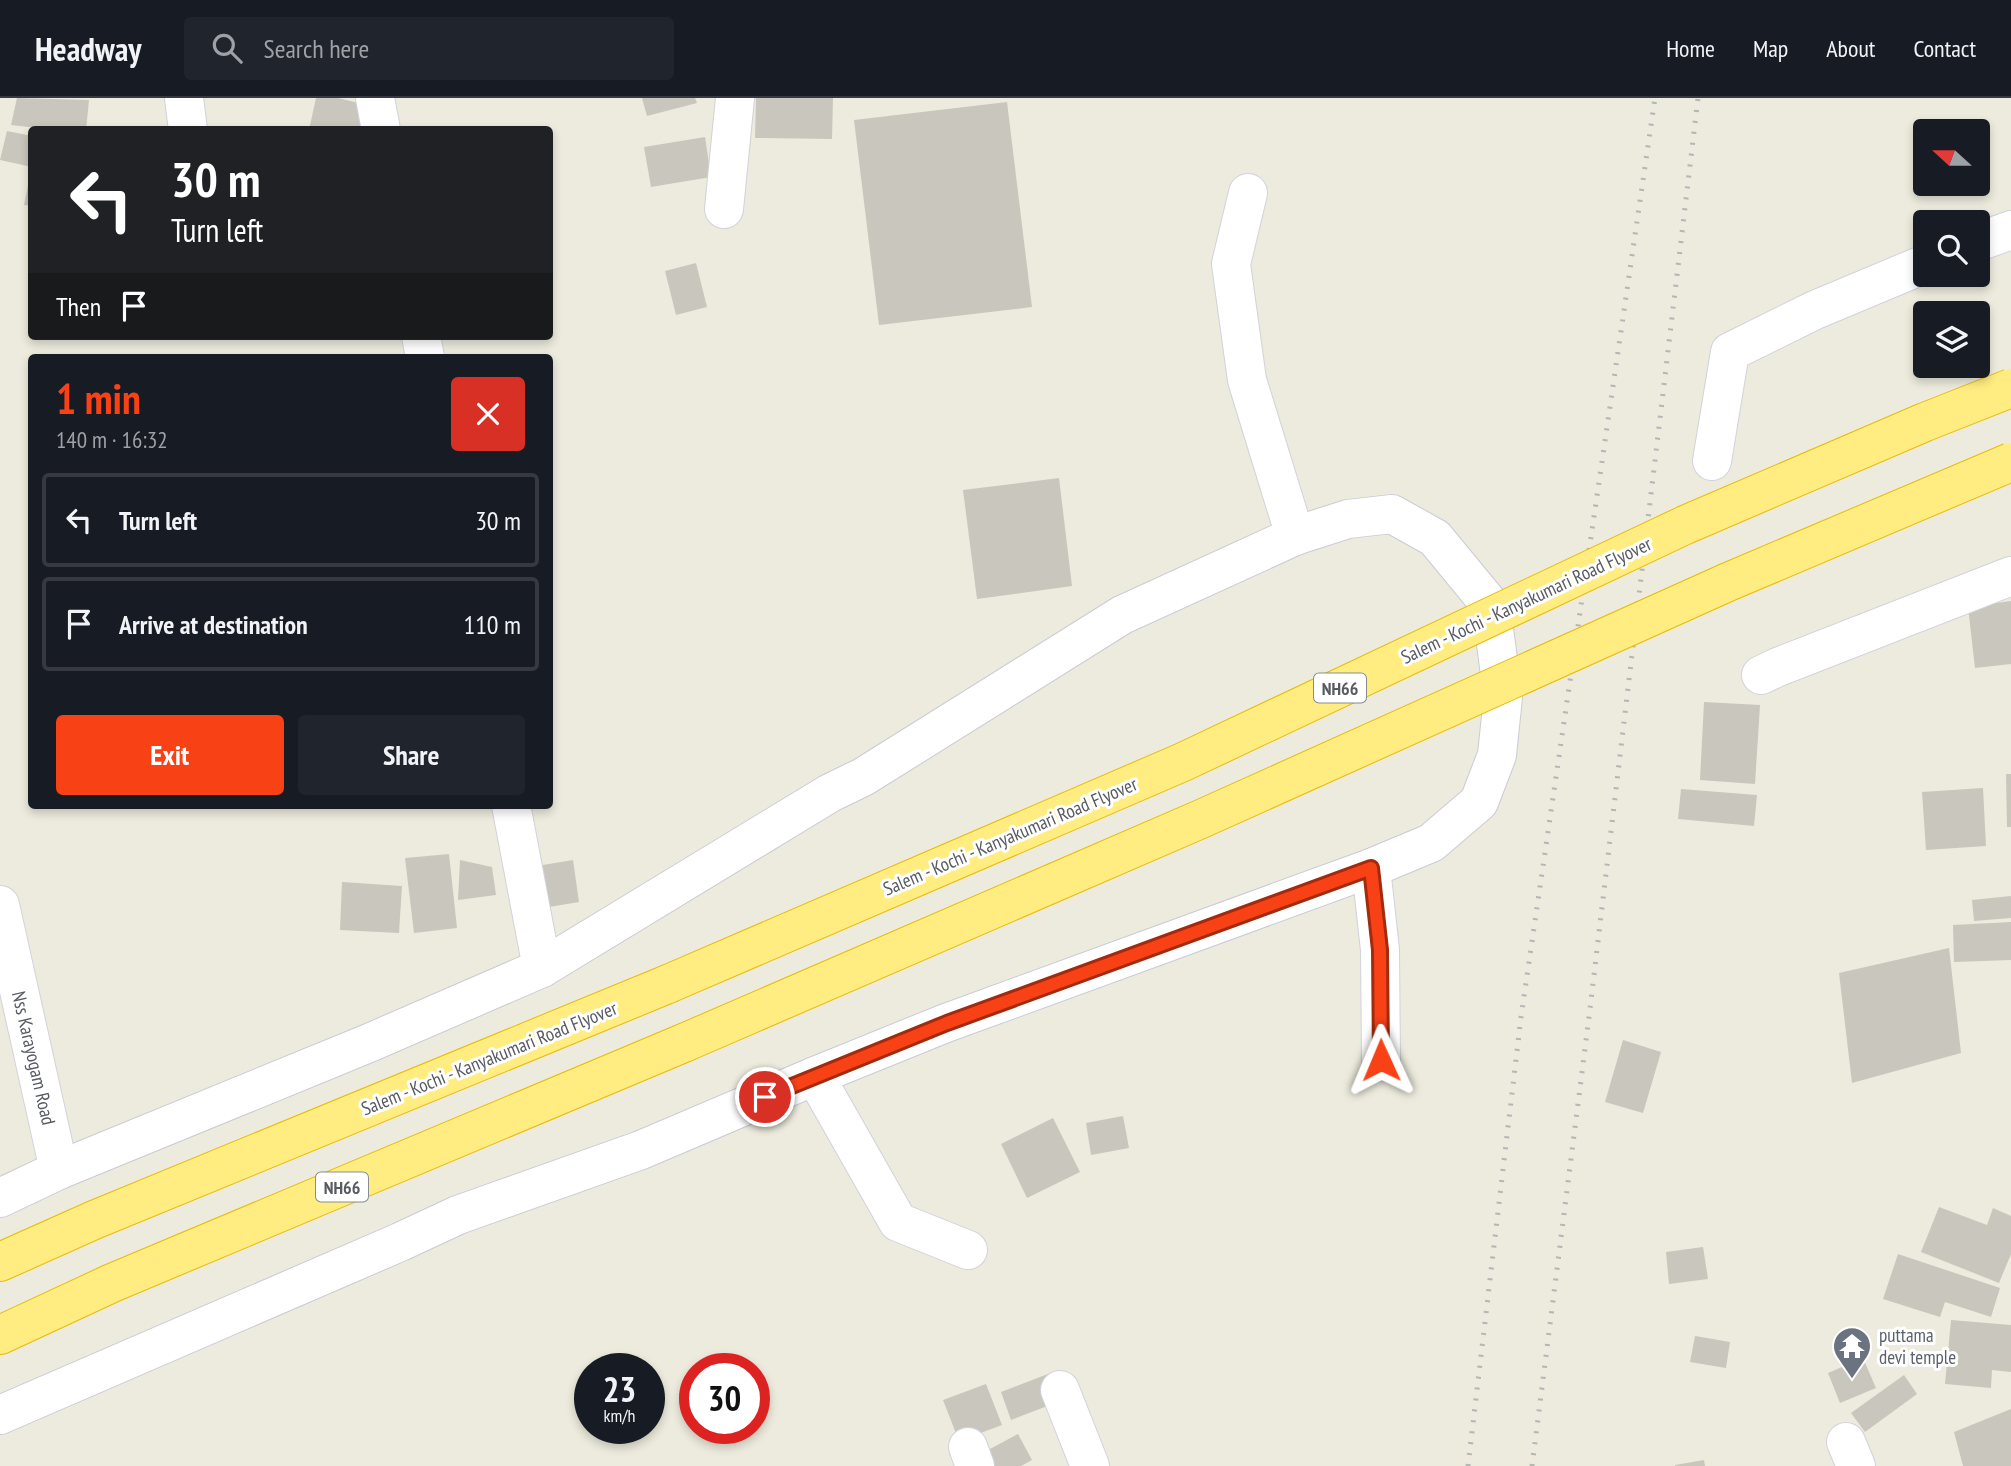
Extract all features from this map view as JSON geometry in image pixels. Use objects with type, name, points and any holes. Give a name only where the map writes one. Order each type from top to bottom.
[{"type":"highway","name":"Salem - Kochi - Kanyakumari Road Flyover","points":[[0,1262],[94,1220],[668,984],[1184,762],[1685,525],[2011,388]]},
{"type":"highway","name":"NH66","points":[[0,1335],[113,1283],[686,1042],[1201,819],[1728,582],[2011,461]]},
{"type":"street","points":[[184,98],[188,126]]},
{"type":"street","points":[[375,98],[380,126]]},
{"type":"street","points":[[724,209],[735,98]]},
{"type":"street","points":[[1248,193],[1231,264],[1247,380],[1295,536]]},
{"type":"street","points":[[1990,238],[2011,230]]},
{"type":"street","points":[[1712,461],[1730,352],[1815,310],[1913,269]]},
{"type":"street","points":[[0,1198],[59,1170],[369,1043],[542,968],[830,793],[863,777],[1122,615],[1295,536],[1348,519],[1392,514],[1435,538],[1491,606],[1503,697],[1497,755],[1479,802],[1431,844],[947,1023],[641,1150],[457,1215],[0,1415]]},
{"type":"street","points":[[1761,675],[2011,576]]},
{"type":"street","points":[[512,809],[542,968]]},
{"type":"street","points":[[1371,868],[1380,950],[1381,1060]]},
{"type":"street","name":"Nss Karayogam Road","points":[[0,905],[59,1170]]},
{"type":"street","points":[[815,1076],[898,1222],[968,1250]]},
{"type":"street","points":[[1060,1390],[1090,1466]]},
{"type":"building","points":[[17,98],[89,100],[86,126],[11,125]]},
{"type":"building","points":[[316,98],[338,98],[379,108],[374,126],[310,126]]},
{"type":"building","points":[[642,98],[695,98],[697,103],[647,116]]},
{"type":"building","points":[[756,98],[833,98],[832,139],[755,138]]},
{"type":"building","points":[[1007,102],[1032,307],[879,325],[854,120]]},
{"type":"building","points":[[7,131],[28,135],[28,166],[0,160]]},
{"type":"building","points":[[705,137],[711,177],[651,187],[644,147]]},
{"type":"building","points":[[28,186],[28,206],[24,205]]},
{"type":"building","points":[[696,263],[707,307],[676,315],[665,271]]},
{"type":"building","points":[[1059,478],[1072,586],[977,599],[963,490]]},
{"type":"building","points":[[2011,601],[2011,664],[1975,668],[1968,607]]},
{"type":"building","points":[[1704,702],[1760,705],[1755,784],[1700,780]]},
{"type":"building","points":[[2006,774],[2011,774],[2011,827],[2007,827]]},
{"type":"building","points":[[1983,788],[1986,846],[1926,850],[1922,792]]},
{"type":"building","points":[[1681,789],[1757,795],[1754,826],[1678,819]]},
{"type":"building","points":[[449,854],[457,928],[414,933],[405,858]]},
{"type":"building","points":[[460,860],[492,867],[496,895],[458,900]]},
{"type":"building","points":[[573,860],[579,902],[543,908],[537,866]]},
{"type":"building","points":[[342,882],[402,886],[399,933],[340,930]]},
{"type":"building","points":[[2011,896],[2011,918],[1974,921],[1972,900]]},
{"type":"building","points":[[2011,922],[2011,960],[1954,962],[1953,925]]},
{"type":"building","points":[[1949,948],[1961,1053],[1852,1083],[1839,973]]},
{"type":"building","points":[[1623,1040],[1661,1052],[1643,1113],[1605,1102]]},
{"type":"building","points":[[1123,1116],[1129,1148],[1091,1155],[1086,1123]]},
{"type":"building","points":[[1053,1118],[1080,1172],[1027,1198],[1001,1144]]},
{"type":"building","points":[[1939,1207],[1987,1225],[1993,1208],[2011,1216],[2011,1254],[1999,1283],[1921,1252]]},
{"type":"building","points":[[1703,1247],[1708,1279],[1669,1284],[1666,1252]]},
{"type":"building","points":[[1898,1254],[2000,1288],[1991,1317],[1945,1302],[1940,1317],[1883,1299]]},
{"type":"building","points":[[1951,1320],[2011,1325],[2011,1372],[1992,1370],[1991,1388],[1945,1384]]},
{"type":"building","points":[[1695,1336],[1730,1342],[1726,1368],[1690,1362]]},
{"type":"building","name":"puttama devi temple","points":[[1863,1358],[1876,1388],[1840,1403],[1828,1373]]},
{"type":"building","points":[[1053,1372],[1063,1400],[1011,1420],[1001,1392]]},
{"type":"building","points":[[1904,1375],[1917,1394],[1865,1432],[1851,1413]]},
{"type":"building","points":[[986,1384],[1002,1425],[959,1441],[943,1400]]},
{"type":"building","points":[[2011,1409],[2011,1466],[1963,1466],[1954,1432]]},
{"type":"building","points":[[1018,1434],[1032,1460],[1021,1466],[977,1466],[973,1458]]},
{"type":"building","points":[[1704,1460],[1705,1466],[1675,1466],[1675,1465]]},
{"type":"railway","points":[[1468,1466],[1521,1017],[1655,98]]},
{"type":"railway","points":[[1532,1466],[1589,1017],[1698,98]]},
{"type":"place","name":"puttama devi temple","points":[[1852,1380]]},
{"type":"route","points":[[765,1097],[947,1023],[1371,868],[1380,950],[1381,1060]]}]
